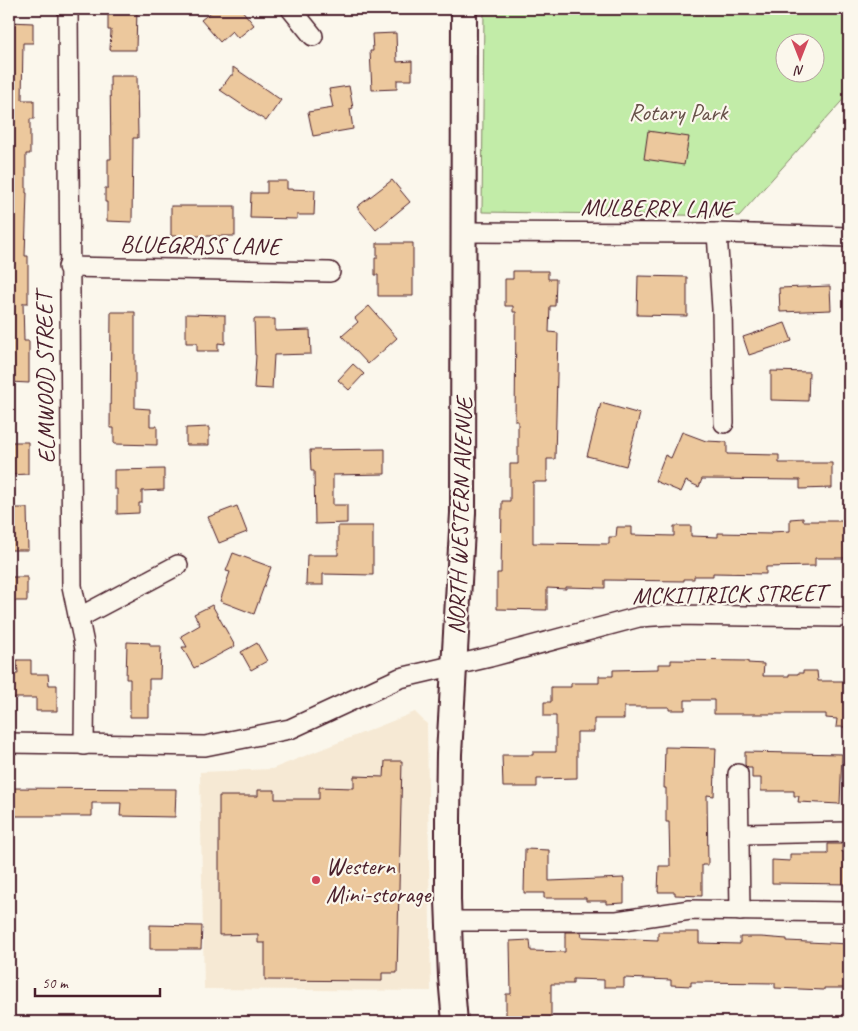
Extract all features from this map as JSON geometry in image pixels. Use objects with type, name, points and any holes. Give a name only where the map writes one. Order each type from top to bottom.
[{"type":"main road","name":"NORTH WESTERN AVENUE","points":[[455,1022],[448,921],[449,754],[464,503],[464,9]]},
{"type":"street","name":"ELMWOOD STREET","points":[[68,9],[68,267],[72,586],[85,649],[84,745]]},
{"type":"street","points":[[291,9],[313,36]]},
{"type":"street","name":"MULBERRY LANE","points":[[465,232],[717,233],[849,237]]},
{"type":"street","points":[[717,233],[722,309],[724,423]]},
{"type":"street","name":"BLUEGRASS LANE","points":[[68,267],[330,272]]},
{"type":"street","points":[[78,618],[178,565]]},
{"type":"street","name":"MCKITTRICK STREET","points":[[9,743],[205,746],[290,728],[400,678],[453,666],[639,616],[840,617]]},
{"type":"street","points":[[738,774],[740,911]]},
{"type":"street","points":[[739,834],[849,832]]},
{"type":"street","points":[[448,921],[617,921],[690,910],[849,912]]},
{"type":"shaded area","name":"Western Mini-storage","points":[[415,712],[427,724],[431,991],[204,989],[200,772],[272,769]]},
{"type":"green space","name":"Rotary Park","points":[[484,9],[849,9],[849,93],[739,216],[482,212]]},
{"type":"building","points":[[108,9],[137,9],[136,50],[110,50],[111,30],[108,30]]},
{"type":"building","points":[[215,9],[241,9],[254,25],[238,38],[232,31],[220,42],[201,20]]},
{"type":"building","points":[[9,22],[33,23],[33,43],[23,43],[22,100],[34,100],[34,119],[30,119],[30,154],[26,154],[25,256],[28,256],[28,303],[23,303],[24,341],[29,341],[29,383],[9,382]]},
{"type":"building","points":[[396,33],[397,62],[412,61],[412,80],[397,80],[397,89],[372,90],[370,51],[373,51],[372,34]]},
{"type":"building","points":[[233,67],[281,100],[266,121],[220,90],[231,75],[233,75]]},
{"type":"building","points":[[110,76],[137,76],[138,138],[133,138],[132,222],[107,221],[105,188],[108,188],[108,159],[111,159]]},
{"type":"building","points":[[349,86],[353,108],[350,109],[353,129],[313,136],[308,112],[333,108],[329,89]]},
{"type":"building","points":[[648,131],[689,137],[684,165],[644,159]]},
{"type":"building","points":[[392,180],[410,202],[376,230],[357,207]]},
{"type":"building","points":[[267,181],[287,181],[287,189],[315,190],[314,215],[297,215],[297,219],[250,218],[251,193],[267,193]]},
{"type":"building","points":[[171,206],[235,206],[235,236],[171,236]]},
{"type":"building","points":[[377,243],[413,243],[413,296],[378,296],[378,275],[375,275]]},
{"type":"building","points":[[513,271],[548,271],[548,279],[556,279],[555,306],[550,306],[549,332],[558,333],[555,459],[547,459],[547,482],[533,482],[533,543],[609,544],[609,537],[616,537],[617,527],[632,527],[632,535],[674,536],[674,526],[691,526],[691,536],[718,537],[718,533],[771,534],[771,532],[790,531],[790,519],[803,518],[803,521],[849,521],[849,551],[846,551],[846,558],[815,558],[815,566],[766,567],[766,574],[713,573],[713,576],[694,576],[694,579],[684,579],[684,581],[605,580],[605,588],[547,588],[547,610],[497,609],[497,573],[501,573],[502,501],[510,501],[510,464],[518,464],[518,421],[515,421],[516,312],[513,312],[513,306],[505,306],[505,279],[513,279]]},
{"type":"building","points":[[638,276],[687,277],[687,316],[637,315]]},
{"type":"building","points":[[830,286],[831,310],[780,312],[779,288]]},
{"type":"building","points":[[369,306],[397,338],[368,364],[342,336],[358,322],[355,318]]},
{"type":"building","points":[[111,312],[135,312],[135,408],[150,409],[150,426],[157,426],[157,445],[114,444],[114,428],[110,428]]},
{"type":"building","points":[[186,314],[225,315],[225,344],[218,343],[218,351],[197,351],[197,343],[186,343]]},
{"type":"building","points":[[254,319],[275,319],[275,331],[310,330],[311,354],[274,355],[272,389],[254,388],[256,355]]},
{"type":"building","points":[[785,323],[792,341],[749,355],[743,337]]},
{"type":"building","points":[[353,364],[364,374],[349,390],[338,380]]},
{"type":"building","points":[[771,371],[809,372],[808,401],[771,400]]},
{"type":"building","points":[[601,403],[640,414],[626,466],[587,456]]},
{"type":"building","points":[[209,427],[209,445],[186,445],[186,428]]},
{"type":"building","points":[[682,432],[706,441],[727,442],[727,454],[779,455],[779,463],[832,463],[832,488],[800,489],[800,480],[702,479],[699,487],[686,481],[681,492],[655,481],[665,455],[671,458]]},
{"type":"building","points":[[9,442],[28,442],[28,474],[9,475]]},
{"type":"building","points":[[385,449],[385,474],[333,475],[333,505],[347,505],[347,523],[315,524],[314,471],[311,471],[310,450]]},
{"type":"building","points":[[164,469],[164,490],[142,491],[142,503],[139,503],[139,513],[117,514],[117,489],[114,489],[114,470]]},
{"type":"building","points":[[237,506],[247,532],[219,543],[208,517]]},
{"type":"building","points":[[9,508],[27,508],[28,550],[9,550]]},
{"type":"building","points":[[338,526],[373,526],[373,575],[323,574],[323,585],[306,585],[307,555],[338,555]]},
{"type":"building","points":[[233,553],[271,567],[254,614],[220,601],[230,572],[226,571]]},
{"type":"building","points":[[9,577],[27,577],[27,601],[9,601]]},
{"type":"building","points":[[212,605],[235,646],[194,668],[182,647],[187,647],[181,636],[200,625],[194,614]]},
{"type":"building","points":[[127,642],[150,643],[150,646],[161,646],[160,679],[149,679],[149,717],[130,717],[130,679],[126,679]]},
{"type":"building","points":[[257,643],[267,661],[251,670],[241,652]]},
{"type":"building","points":[[17,660],[31,660],[31,674],[48,674],[49,685],[57,685],[57,711],[36,711],[36,698],[9,698],[9,674],[18,674]]},
{"type":"building","points":[[671,660],[748,661],[748,663],[764,664],[763,676],[789,676],[789,674],[803,673],[803,671],[817,671],[818,681],[848,681],[849,727],[836,727],[837,719],[826,718],[826,714],[714,714],[714,700],[685,700],[685,710],[669,710],[669,707],[624,707],[624,719],[594,719],[594,732],[577,732],[577,778],[537,779],[537,787],[503,787],[502,755],[533,755],[533,752],[556,752],[556,716],[544,716],[544,702],[551,702],[551,687],[571,687],[571,683],[599,683],[599,676],[613,676],[613,670],[658,669],[658,664],[671,664]]},
{"type":"building","points":[[665,747],[716,748],[714,796],[707,795],[708,865],[702,865],[702,896],[675,895],[675,892],[658,892],[659,866],[670,866],[669,822],[666,822],[666,788],[664,788]]},
{"type":"building","points":[[745,752],[842,754],[840,804],[798,802],[799,796],[794,796],[794,791],[761,791],[761,778],[752,778],[752,768],[748,768],[745,765]]},
{"type":"building","points":[[385,761],[402,761],[397,973],[382,973],[382,981],[265,980],[265,943],[258,943],[258,934],[219,935],[219,796],[258,796],[258,790],[275,790],[275,799],[319,799],[319,787],[354,788],[354,776],[384,777]]},
{"type":"building","points":[[9,788],[176,789],[175,817],[120,816],[121,803],[92,803],[92,816],[9,816]]},
{"type":"building","points":[[828,844],[842,844],[842,852],[849,852],[849,884],[772,883],[772,860],[790,861],[790,854],[828,854]]},
{"type":"building","points":[[525,849],[549,850],[549,881],[624,878],[624,903],[606,904],[606,901],[586,901],[586,898],[544,898],[544,893],[524,893]]},
{"type":"building","points":[[150,925],[202,926],[201,949],[150,949]]},
{"type":"building","points":[[565,932],[581,932],[582,937],[658,940],[658,932],[699,932],[699,943],[740,944],[740,937],[761,937],[787,939],[787,941],[849,944],[849,988],[824,988],[824,990],[775,988],[775,983],[691,982],[691,986],[671,985],[671,980],[624,978],[624,987],[604,987],[604,980],[573,979],[573,984],[551,984],[551,1022],[506,1022],[506,994],[511,994],[510,941],[530,940],[531,951],[565,952]]},
{"type":"place","name":"Western Mini-storage","points":[[316,880]]}]
